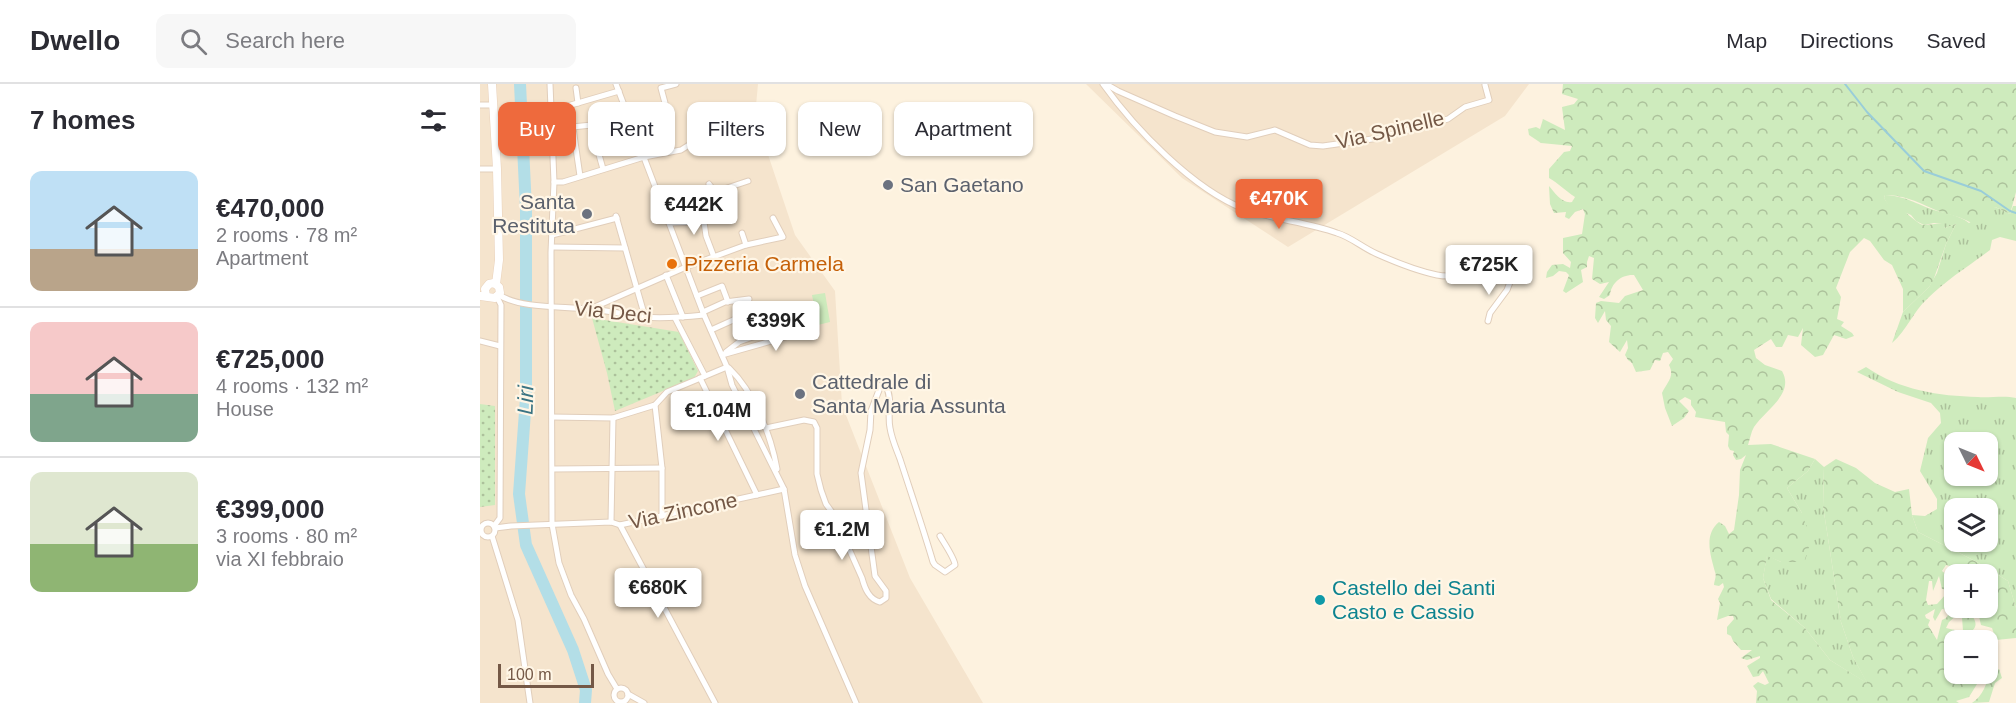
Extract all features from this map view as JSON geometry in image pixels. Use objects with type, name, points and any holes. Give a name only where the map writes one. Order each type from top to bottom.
[{"type":"main road","points":[[488,285],[500,289],[498,296],[490,298],[483,296],[499,260],[492,84]]},
{"type":"street","points":[[550,84],[552,102]]},
{"type":"street","points":[[616,84],[623,102]]},
{"type":"street","points":[[665,102],[661,86],[676,84]]},
{"type":"street","points":[[1105,84],[1141,129],[1181,168],[1210,192],[1228,202],[1247,210],[1338,233],[1377,254],[1438,275],[1456,276],[1501,270],[1509,273],[1512,277],[1507,290],[1490,313],[1488,321]]},
{"type":"street","name":"Via Spinelle","points":[[1105,84],[1175,117],[1215,132],[1247,137],[1275,130],[1310,144],[1323,146],[1378,138],[1448,119],[1466,107],[1489,100],[1485,84]]},
{"type":"street","points":[[576,88],[578,103],[619,91]]},
{"type":"street","points":[[480,105],[494,105]]},
{"type":"street","points":[[554,182],[563,182],[644,157],[681,150],[687,146]]},
{"type":"street","points":[[576,149],[580,176]]},
{"type":"street","points":[[554,156],[552,247],[548,306],[553,469],[552,524],[559,563],[571,595],[617,689]]},
{"type":"street","points":[[599,156],[603,169]]},
{"type":"street","points":[[644,157],[703,313],[728,367],[732,386],[784,489],[795,555],[805,586],[856,703]]},
{"type":"street","points":[[480,169],[497,169]]},
{"type":"street","points":[[709,184],[715,192],[748,181]]},
{"type":"street","points":[[552,235],[617,217],[645,317]]},
{"type":"street","points":[[590,309],[686,267],[746,244],[783,237],[773,218]]},
{"type":"street","points":[[669,223],[704,222],[706,236],[714,256]]},
{"type":"street","points":[[742,233],[746,244]]},
{"type":"street","points":[[552,247],[625,248]]},
{"type":"street","points":[[666,276],[683,317]]},
{"type":"street","points":[[697,296],[722,286],[728,302]]},
{"type":"street","points":[[498,296],[500,303],[500,519],[492,536],[518,620],[530,703]]},
{"type":"street","name":"Via Deci","points":[[498,296],[509,301],[548,306],[645,317],[675,318],[703,313],[728,302],[749,299]]},
{"type":"street","points":[[711,330],[751,312]]},
{"type":"street","points":[[722,355],[789,336],[791,330],[810,313]]},
{"type":"street","points":[[675,318],[757,495]]},
{"type":"street","points":[[722,355],[739,342],[761,334]]},
{"type":"street","points":[[480,340],[500,346]]},
{"type":"street","points":[[552,417],[613,418],[655,405],[667,392],[728,367]]},
{"type":"street","points":[[728,367],[741,379],[766,428],[778,477]]},
{"type":"street","points":[[766,428],[804,420],[814,422],[817,429],[818,474],[826,504],[834,515],[864,587],[871,597],[880,602],[886,598],[886,591],[876,576],[861,473],[870,429],[871,411],[881,385],[886,387],[889,391],[888,421],[892,444],[928,540],[933,562],[945,572],[955,565],[955,561],[940,536]]},
{"type":"street","points":[[655,405],[662,468],[662,516]]},
{"type":"street","points":[[611,522],[613,418]]},
{"type":"street","points":[[553,469],[662,468]]},
{"type":"street","name":"Via Zincone","points":[[495,527],[611,522],[620,525],[784,489]]},
{"type":"street","points":[[492,536],[485,536],[480,531],[485,523],[490,523],[495,527]]},
{"type":"street","points":[[620,525],[715,703]]},
{"type":"street","points":[[617,689],[624,689],[628,694],[644,703]]},
{"type":"street","points":[[617,689],[614,695],[617,702],[626,701],[628,694]]},
{"type":"shaded area","points":[[480,84],[758,84],[756,102],[687,102],[687,156],[768,156],[795,235],[835,291],[842,405],[910,578],[983,703],[480,703]]},
{"type":"shaded area","points":[[1086,84],[1529,84],[1505,116],[1288,247],[1182,178]]},
{"type":"green space","points":[[1563,84],[2016,84],[2016,192],[2010,214],[1995,207],[1980,225],[1909,199],[1885,195],[1884,198],[1888,204],[1896,204],[1920,224],[1943,224],[1945,228],[1956,224],[1929,287],[1903,312],[1903,289],[1892,265],[1884,260],[1870,241],[1864,238],[1850,252],[1836,288],[1841,297],[1837,319],[1844,322],[1841,326],[1854,336],[1846,339],[1834,335],[1823,355],[1815,357],[1801,345],[1803,328],[1798,337],[1788,335],[1782,347],[1776,347],[1771,339],[1754,350],[1756,358],[1765,365],[1782,371],[1785,387],[1777,401],[1754,427],[1748,445],[1771,444],[1815,459],[1808,471],[1787,488],[1802,513],[1811,541],[1804,562],[1781,562],[1767,556],[1763,578],[1771,600],[1805,628],[1830,660],[1867,683],[1853,657],[1841,622],[1823,506],[1824,467],[1836,459],[1856,468],[1875,483],[1895,492],[1909,489],[1912,515],[1918,532],[1944,545],[1944,552],[1957,552],[1980,564],[1944,564],[1942,571],[1944,573],[1944,590],[1939,576],[1933,591],[1932,581],[1929,581],[1926,600],[1928,605],[1937,604],[1944,596],[1944,609],[1935,621],[1933,617],[1935,609],[1925,615],[1930,620],[1928,625],[1937,640],[1942,620],[1954,618],[1946,628],[1955,630],[1944,630],[1944,684],[1977,684],[1969,697],[1956,701],[1959,703],[1756,703],[1757,691],[1753,686],[1758,682],[1765,685],[1769,683],[1763,671],[1759,676],[1753,677],[1747,666],[1760,656],[1747,660],[1741,658],[1752,650],[1741,650],[1727,634],[1727,627],[1734,619],[1733,616],[1717,620],[1720,603],[1718,599],[1724,587],[1723,583],[1719,586],[1714,585],[1716,574],[1710,546],[1711,533],[1719,522],[1725,526],[1729,534],[1734,530],[1740,470],[1746,455],[1736,460],[1733,455],[1734,451],[1728,446],[1729,435],[1726,432],[1725,422],[1695,417],[1696,412],[1691,405],[1691,400],[1685,397],[1679,401],[1689,411],[1684,418],[1672,426],[1662,393],[1671,376],[1669,365],[1673,359],[1668,352],[1663,353],[1660,361],[1655,360],[1650,370],[1636,372],[1625,355],[1628,348],[1627,340],[1620,352],[1609,342],[1611,326],[1606,320],[1605,311],[1598,323],[1595,318],[1596,303],[1601,301],[1619,303],[1625,296],[1643,290],[1634,275],[1618,280],[1612,287],[1610,295],[1604,299],[1599,297],[1609,282],[1600,284],[1592,279],[1594,258],[1589,256],[1587,267],[1581,270],[1583,282],[1566,293],[1563,291],[1569,275],[1566,272],[1559,271],[1546,278],[1552,265],[1563,264],[1570,268],[1571,262],[1563,253],[1563,238],[1582,234],[1585,214],[1583,209],[1575,212],[1569,219],[1565,217],[1566,212],[1554,213],[1550,204],[1549,186],[1565,201],[1572,202],[1575,197],[1549,178],[1549,169],[1564,152],[1570,151],[1572,146],[1541,143],[1529,135],[1528,129],[1536,127],[1540,129],[1543,119],[1565,130],[1562,107],[1574,104],[1578,99],[1562,94]]},
{"type":"green space","points":[[1885,195],[1957,216],[1969,223],[1995,207],[2010,214],[2013,206],[2016,206],[2016,241],[2000,237],[1992,240],[1990,250],[1927,299],[1892,343],[1903,312],[1929,287],[1937,273],[1946,244],[1956,224],[1945,228],[1942,224],[1924,225],[1911,215],[1888,205],[1884,198]]},
{"type":"green space","points":[[825,293],[830,322],[818,325],[812,295]]},
{"type":"green space","points":[[592,318],[679,332],[698,371],[694,378],[615,411]]},
{"type":"green space","points":[[1866,367],[1892,381],[1934,393],[2016,398],[2016,608],[2008,581],[1998,575],[1998,564],[1980,564],[1957,552],[1998,552],[1998,498],[1944,498],[1944,545],[1918,532],[1912,515],[1925,516],[1937,509],[1937,499],[1920,471],[1928,438],[1941,423],[1940,413],[1931,403],[1898,392],[1857,372]]},
{"type":"green space","points":[[480,404],[495,406],[495,505],[480,507]]},
{"type":"green space","points":[[1815,459],[1824,467],[1823,506],[1841,622],[1853,657],[1868,684],[1830,660],[1805,628],[1771,599],[1763,578],[1767,555],[1781,562],[1802,513],[1787,488],[1808,471]]},
{"type":"green space","points":[[1998,575],[2008,581],[2016,608],[2016,638],[1998,640],[1998,630],[1981,625],[1979,618],[1998,618]]},
{"type":"green space","points":[[1962,618],[1974,618],[1975,627],[1973,630],[1963,630]]},
{"type":"green space","points":[[1999,669],[2002,678],[1998,681]]},
{"type":"green space","points":[[1986,684],[1995,684],[1989,702],[1972,703],[1982,693]]},
{"type":"waterway","name":"Liri","points":[[520,84],[526,209],[526,398],[519,494],[526,545],[573,650],[586,690],[585,703]]},
{"type":"waterway","points":[[1845,84],[1867,112],[1924,171],[1981,191],[2016,213]]},
{"type":"place","name":"San Gaetano","points":[[888,185]]},
{"type":"place","name":"Santa Restituta","points":[[587,214]]},
{"type":"place","name":"Pizzeria Carmela","points":[[672,264]]},
{"type":"place","name":"Cattedrale di Santa Maria Assunta","points":[[800,394]]},
{"type":"place","name":"Castello dei Santi Casto e Cassio","points":[[1320,600]]}]
